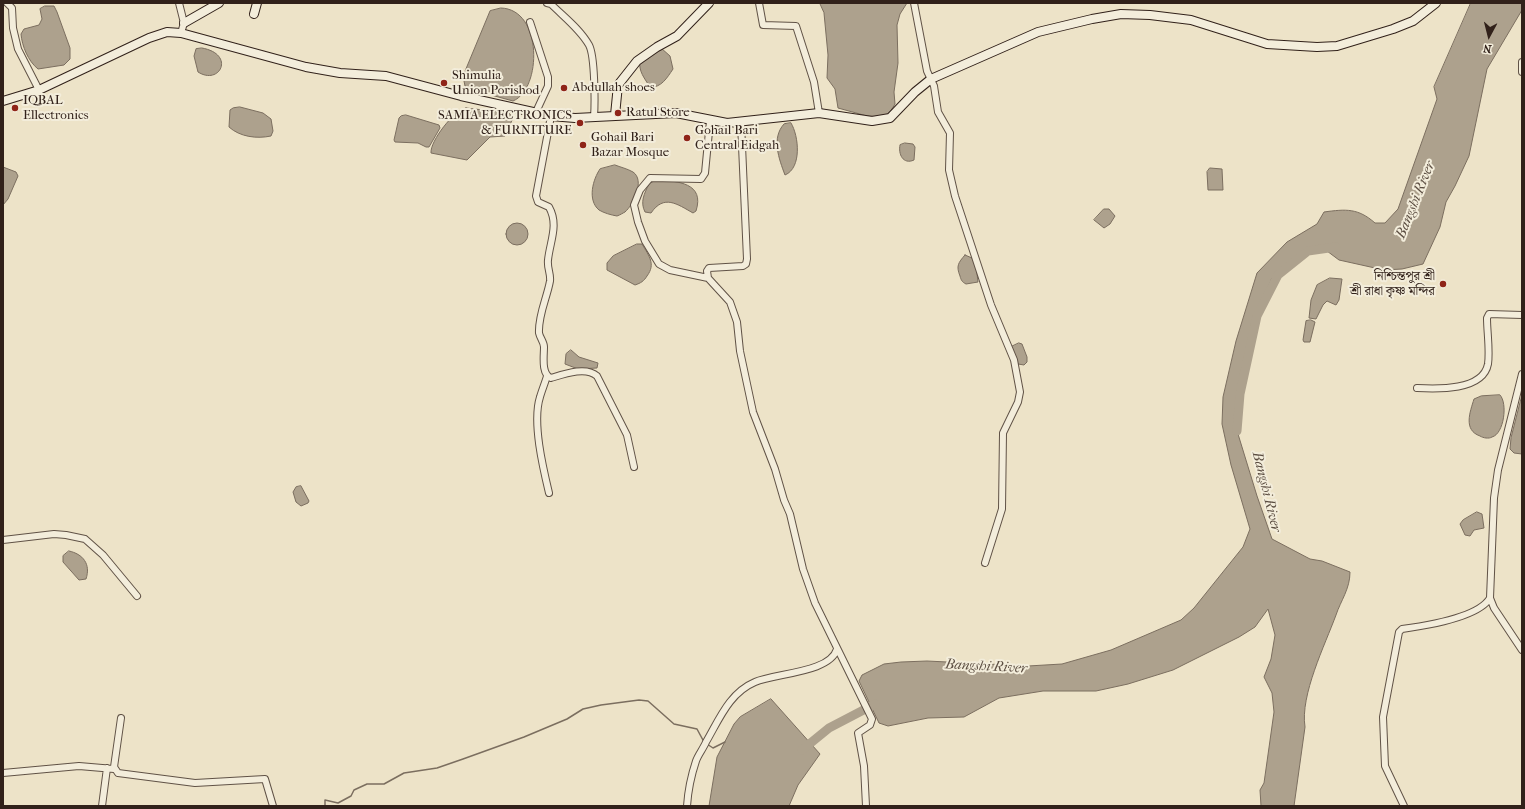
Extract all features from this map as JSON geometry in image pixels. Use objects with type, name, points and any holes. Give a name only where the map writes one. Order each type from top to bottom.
[{"type":"street","points":[[7,3],[12,8],[13,28],[18,49],[39,90]]},
{"type":"street","points":[[179,3],[184,22],[181,33]]},
{"type":"street","points":[[184,22],[219,3]]},
{"type":"street","points":[[254,14],[257,3]]},
{"type":"street","points":[[547,3],[551,4],[581,34],[590,46],[595,89],[594,117]]},
{"type":"street","points":[[615,116],[618,85],[637,61],[657,47],[677,36],[709,3]]},
{"type":"street","points":[[759,3],[763,25],[796,26],[814,82],[819,113]]},
{"type":"street","points":[[914,3],[927,71],[934,86],[938,112],[950,133],[949,170],[955,196],[991,305],[1014,360],[1020,392],[1018,402],[1003,433],[1004,496],[1002,509],[985,563]]},
{"type":"street","points":[[3,101],[39,90],[149,38],[167,32],[181,33],[306,67],[340,73],[386,76],[461,96],[551,116],[575,118],[676,113],[710,121],[742,123],[819,113],[872,121],[890,118],[914,92],[931,79],[1038,32],[1092,19],[1121,14],[1150,15],[1191,20],[1267,44],[1317,47],[1337,46],[1393,29],[1412,21],[1436,3]]},
{"type":"street","points":[[530,22],[548,77],[548,86],[536,112]]},
{"type":"street","points":[[1522,62],[1522,72]]},
{"type":"street","points":[[549,493],[541,455],[538,421],[539,398],[547,376],[543,356],[544,344],[539,332],[550,281],[550,273],[547,265],[554,223],[553,215],[549,206],[538,202],[536,196],[551,116]]},
{"type":"street","points":[[708,278],[670,270],[659,264],[645,241],[634,205],[640,190],[650,178],[701,179],[705,173],[710,121]]},
{"type":"street","points":[[742,123],[746,264],[743,266],[710,268],[707,271],[708,278],[730,302],[737,322],[740,351],[752,412],[775,469],[784,500],[790,514],[803,570],[811,592],[837,649],[868,707],[872,722],[858,733],[864,766],[866,806]]},
{"type":"street","points":[[1417,388],[1456,387],[1476,381],[1484,374],[1488,364],[1487,318],[1489,314],[1522,315]]},
{"type":"street","points":[[547,376],[551,378],[575,372],[593,372],[597,376],[627,435],[634,467]]},
{"type":"street","points":[[1522,374],[1498,470],[1494,498],[1490,598],[1494,608],[1522,650]]},
{"type":"street","points":[[3,540],[54,534],[85,539],[103,555],[137,596]]},
{"type":"street","points":[[1404,806],[1385,766],[1383,717],[1399,632],[1402,629],[1462,617],[1481,607],[1490,598]]},
{"type":"street","points":[[687,806],[691,779],[697,760],[726,706],[744,688],[754,682],[794,673],[825,663],[834,657],[837,649]]},
{"type":"street","points":[[114,769],[121,718]]},
{"type":"street","points":[[3,773],[78,766],[114,769],[118,773],[127,775],[195,783],[265,780],[273,806]]},
{"type":"street","points":[[102,806],[106,768]]},
{"type":"water","points":[[820,3],[907,3],[900,14],[897,25],[898,63],[894,92],[895,104],[890,112],[882,117],[867,116],[838,108],[835,89],[827,78],[828,55],[824,13]]},
{"type":"water","points":[[1471,3],[1522,3],[1522,10],[1487,69],[1469,156],[1446,202],[1440,227],[1423,264],[1402,269],[1384,270],[1339,260],[1323,248],[1298,257],[1272,278],[1254,320],[1237,404],[1238,434],[1272,539],[1310,559],[1322,561],[1350,572],[1349,584],[1314,670],[1306,700],[1304,714],[1305,727],[1294,806],[1261,806],[1260,790],[1264,783],[1274,712],[1272,693],[1264,677],[1271,659],[1275,635],[1268,609],[1255,627],[1239,637],[1173,670],[1128,684],[1096,691],[1043,691],[999,698],[964,717],[928,718],[888,726],[879,723],[859,681],[862,675],[884,664],[927,661],[1028,666],[1062,664],[1111,650],[1181,620],[1194,608],[1243,547],[1250,529],[1231,465],[1222,424],[1223,397],[1236,341],[1257,273],[1287,242],[1317,224],[1324,212],[1345,210],[1357,212],[1375,223],[1385,223],[1398,209],[1437,99],[1434,87]]},
{"type":"water","points":[[45,6],[54,6],[57,12],[70,48],[70,59],[64,65],[38,69],[31,62],[26,53],[21,34],[24,29],[39,25],[42,19],[40,9]]},
{"type":"water","points":[[501,8],[515,12],[525,21],[531,35],[534,50],[533,67],[529,82],[523,94],[513,101],[473,90],[465,86],[463,76],[490,11]]},
{"type":"water","points":[[202,48],[212,51],[219,56],[221,68],[213,75],[206,75],[198,72],[194,56],[196,49]]},
{"type":"water","points":[[661,48],[670,56],[673,69],[661,84],[650,87],[641,72],[640,61]]},
{"type":"water","points":[[240,107],[263,113],[271,119],[273,131],[271,136],[260,137],[243,135],[229,127],[230,110]]},
{"type":"water","points":[[466,108],[509,113],[513,118],[505,136],[490,137],[467,160],[431,153],[434,141],[438,134],[455,114]]},
{"type":"water","points":[[406,115],[439,125],[440,128],[429,147],[418,143],[395,142],[394,140],[399,118]]},
{"type":"water","points":[[791,123],[796,136],[797,151],[794,166],[785,175],[780,162],[777,142],[780,130],[784,124]]},
{"type":"water","points":[[905,143],[913,144],[915,147],[914,160],[907,161],[902,158],[900,145]]},
{"type":"water","points":[[615,165],[633,172],[638,180],[637,192],[632,204],[625,212],[617,216],[599,210],[595,206],[592,195],[593,184],[600,169]]},
{"type":"water","points":[[3,167],[16,172],[18,176],[8,199],[3,205]]},
{"type":"water","points":[[1210,168],[1222,169],[1223,190],[1208,190],[1207,172]]},
{"type":"water","points":[[657,180],[673,181],[688,185],[697,194],[698,202],[696,211],[693,213],[676,204],[666,202],[656,207],[651,213],[645,212],[643,205],[644,195],[649,184]]},
{"type":"water","points":[[1104,209],[1109,209],[1115,216],[1110,224],[1104,228],[1094,220]]},
{"type":"water","points":[[517,223],[525,226],[528,234],[525,242],[517,245],[509,242],[506,234],[509,226]]},
{"type":"water","points":[[637,244],[642,244],[649,256],[651,268],[646,278],[642,282],[635,285],[607,270],[607,263],[613,256]]},
{"type":"water","points":[[965,255],[972,258],[976,265],[978,282],[966,284],[961,280],[958,267]]},
{"type":"water","points":[[1330,278],[1342,279],[1339,300],[1336,305],[1327,301],[1323,305],[1316,319],[1309,318],[1311,300],[1317,285]]},
{"type":"water","points":[[1311,320],[1315,322],[1310,342],[1304,342],[1306,321]]},
{"type":"water","points":[[1019,343],[1022,344],[1027,357],[1027,362],[1024,365],[1018,364],[1011,347]]},
{"type":"water","points":[[571,350],[579,357],[598,363],[597,368],[578,369],[565,364],[566,354]]},
{"type":"water","points":[[1500,395],[1504,405],[1504,418],[1496,435],[1491,438],[1486,438],[1475,433],[1471,430],[1469,420],[1474,399],[1481,396]]},
{"type":"water","points":[[1522,395],[1522,454],[1514,453],[1510,449],[1511,438]]},
{"type":"water","points":[[301,486],[309,501],[301,506],[296,502],[293,492],[296,487]]},
{"type":"water","points":[[1477,512],[1482,514],[1484,528],[1474,530],[1470,536],[1465,535],[1460,524],[1463,520]]},
{"type":"water","points":[[69,551],[74,552],[85,560],[87,564],[86,579],[79,580],[63,562],[63,556]]},
{"type":"water","points":[[771,699],[820,754],[798,785],[789,806],[709,806],[717,757],[734,724],[740,717]]},
{"type":"waterway","name":"Bangshi River","points":[[1237,431],[1240,394],[1257,316],[1278,275],[1308,251],[1336,247]]},
{"type":"waterway","points":[[325,806],[325,800],[338,803],[351,796],[354,790],[367,784],[384,784],[404,773],[437,768],[524,737],[567,719],[583,709],[601,705],[639,700],[648,701],[674,724],[697,729],[704,742]]},
{"type":"waterway","name":"Bangshi River","points":[[802,750],[829,728],[875,704]]},
{"type":"waterway","points":[[707,744],[713,748],[725,742]]},
{"type":"place","name":"Shimulia Union Porishod","points":[[444,83]]},
{"type":"place","name":"Abdullah shoes","points":[[564,88]]},
{"type":"place","name":"IQBAL Ellectronics","points":[[15,108]]},
{"type":"place","name":"Ratul Store","points":[[618,113]]},
{"type":"place","name":"SAMIA ELECTRONICS & FURNITURE","points":[[580,123]]},
{"type":"place","name":"Gohail Bari Central Eidgah","points":[[687,138]]},
{"type":"place","name":"Gohail Bari Bazar Mosque","points":[[583,145]]},
{"type":"place","name":"নিশ্চিন্তপুর শ্রী শ্রী রাধা কৃষ্ণ মন্দির","points":[[1443,284]]}]
